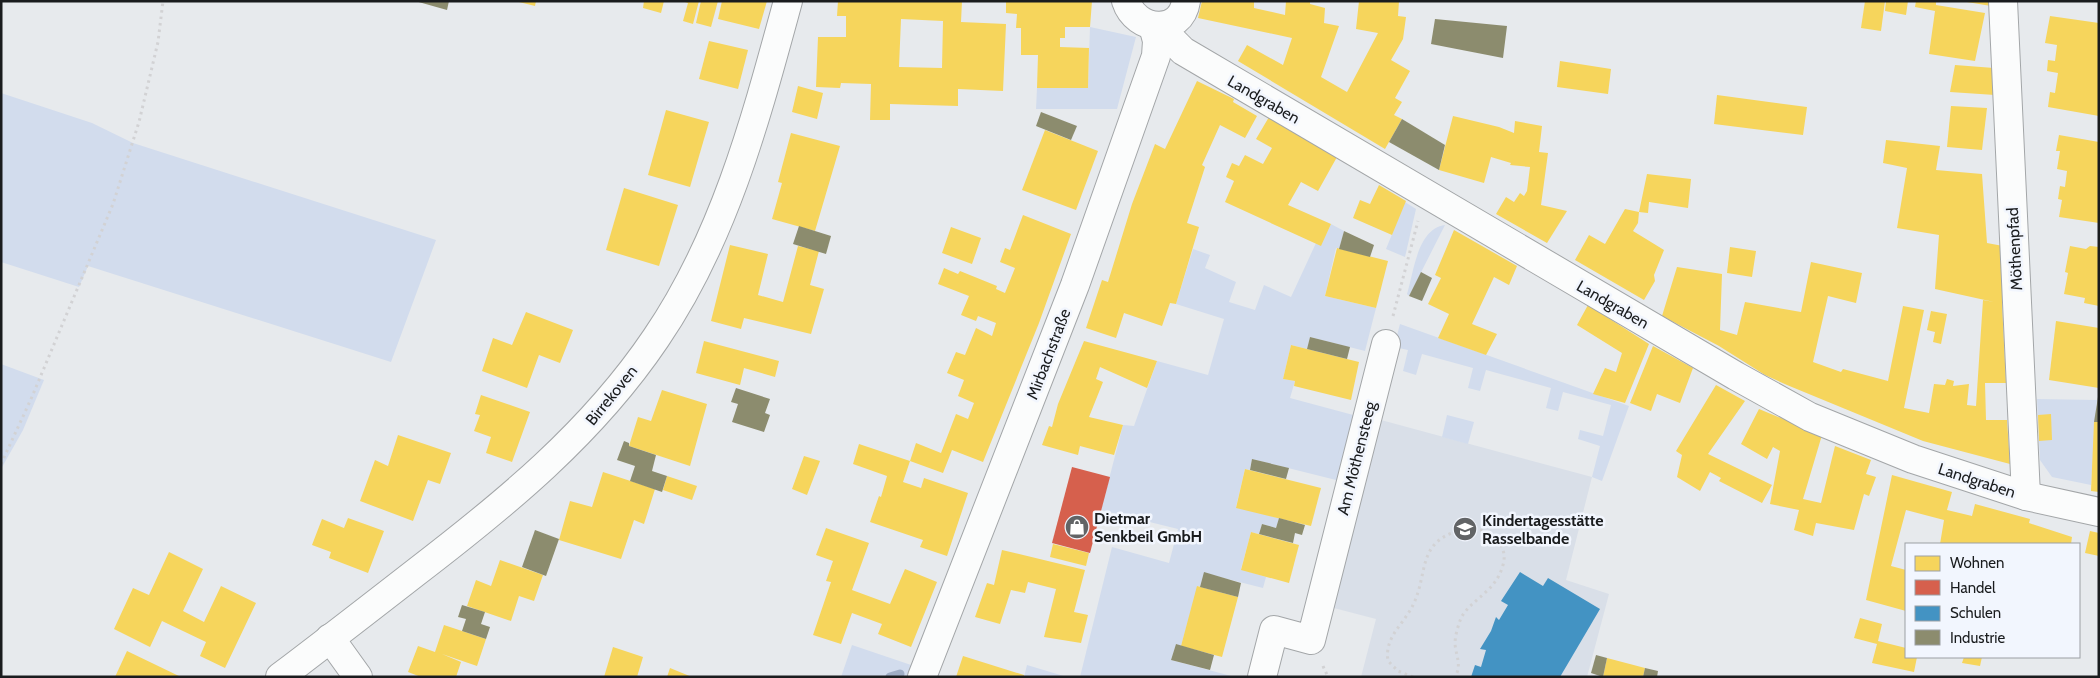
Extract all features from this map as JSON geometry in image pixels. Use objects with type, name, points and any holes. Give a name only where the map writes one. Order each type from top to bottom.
[{"type":"street","name":"Birrekoven","points":[[280,677],[491,515],[578,434],[601,409],[656,338],[696,268],[726,205],[756,120],[788,1]]},
{"type":"street","points":[[1126,1],[1129,10],[1135,18],[1143,24],[1158,26],[1173,21],[1181,14],[1186,1]]},
{"type":"street","name":"Möthenpfad","points":[[2003,1],[2026,496]]},
{"type":"street","name":"Landgraben","points":[[1158,26],[1183,51],[1736,376],[1810,417],[1913,459],[2026,496],[2099,512]]},
{"type":"street","name":"Mirbachstraße","points":[[922,677],[1082,267],[1156,56],[1158,26]]},
{"type":"street","name":"Am Möthensteeg","points":[[1262,677],[1274,630],[1311,640],[1386,344]]},
{"type":"street","points":[[330,638],[358,677]]},
{"type":"path","points":[[1,464],[35,390],[116,195],[139,122],[158,42],[163,1]]},
{"type":"path","points":[[1386,344],[1425,193]]},
{"type":"path","points":[[1413,677],[1398,672],[1388,662],[1390,639],[1414,604],[1426,558],[1433,544],[1452,532],[1464,528],[1476,528],[1488,533],[1501,545],[1504,553],[1504,564],[1495,583],[1462,618],[1455,644],[1459,664],[1455,677]]},
{"type":"shaded area","points":[[1090,27],[1136,37],[1117,109],[1036,109],[1037,88],[1088,88]]},
{"type":"shaded area","points":[[1,93],[92,123],[133,143],[436,240],[391,362],[88,266],[79,287],[1,262]]},
{"type":"shaded area","points":[[1405,202],[1416,209],[1405,257],[1386,249]]},
{"type":"shaded area","points":[[1331,224],[1344,231],[1339,249],[1336,248],[1325,296],[1376,308],[1365,351],[1310,337],[1307,349],[1291,345],[1283,379],[1295,381],[1290,398],[1357,416],[1340,481],[1252,459],[1250,470],[1245,469],[1236,507],[1279,518],[1276,528],[1262,524],[1259,534],[1251,532],[1241,569],[1266,577],[1263,588],[1204,573],[1200,587],[1198,586],[1181,646],[1176,644],[1171,660],[1235,677],[1080,677],[1112,547],[1169,563],[1178,529],[1101,510],[1123,425],[1134,426],[1157,361],[1208,375],[1224,319],[1176,304],[1193,249],[1210,255],[1205,268],[1236,282],[1229,302],[1255,310],[1264,285],[1291,297],[1316,243],[1321,245]]},
{"type":"shaded area","points":[[1445,225],[1409,296],[1407,294],[1418,253],[1423,243],[1428,234],[1436,228]]},
{"type":"shaded area","points":[[1400,324],[1629,406],[1602,481],[1592,477],[1600,446],[1578,439],[1580,430],[1603,436],[1611,405],[1563,392],[1558,411],[1546,408],[1551,388],[1486,370],[1480,391],[1468,388],[1473,368],[1422,354],[1416,375],[1403,371],[1408,350],[1394,347]]},
{"type":"shaded area","points":[[1,364],[44,380],[23,430],[1,469]]},
{"type":"shaded area","points":[[2037,399],[2097,400],[2091,485],[2052,477],[2040,460]]},
{"type":"shaded area","points":[[1447,415],[1474,422],[1468,444],[1442,437]]},
{"type":"shaded area","name":"Kindertagesstätte Rasselbande","points":[[1381,420],[1592,477],[1566,580],[1609,594],[1587,677],[1361,677],[1376,619],[1330,607]]},
{"type":"shaded area","points":[[852,645],[917,667],[912,677],[841,677]]},
{"type":"shaded area","points":[[1027,665],[1067,677],[1024,677]]},
{"type":"building: Wohnen","points":[[515,1],[536,1],[535,6]]},
{"type":"building: Wohnen","points":[[644,1],[664,1],[661,13],[643,8]]},
{"type":"building: Wohnen","points":[[682,1],[699,1],[693,24],[683,21],[688,3]]},
{"type":"building: Wohnen","points":[[701,1],[718,1],[711,27],[696,23]]},
{"type":"building: Wohnen","points":[[722,1],[767,1],[759,29],[718,19]]},
{"type":"building: Wohnen","points":[[838,1],[962,1],[961,22],[1006,24],[1003,91],[958,89],[958,106],[890,104],[890,120],[870,120],[871,84],[841,83],[840,88],[816,87],[818,37],[846,37],[846,16],[837,16]],"holes":[[[901,19],[943,21],[942,68],[899,67]]]},
{"type":"building: Wohnen","points":[[1006,1],[1092,1],[1090,27],[1065,27],[1065,38],[1060,38],[1060,47],[1089,48],[1088,88],[1037,88],[1038,55],[1021,55],[1021,28],[1016,28],[1017,14],[1006,13]]},
{"type":"building: Wohnen","points":[[1202,1],[1254,1],[1254,8],[1285,15],[1286,1],[1310,1],[1310,4],[1325,8],[1324,23],[1339,26],[1321,77],[1347,92],[1378,33],[1356,29],[1359,1],[1399,1],[1398,16],[1406,17],[1403,39],[1391,60],[1410,71],[1395,98],[1402,102],[1394,115],[1402,119],[1385,149],[1238,61],[1247,45],[1283,65],[1292,38],[1198,18]]},
{"type":"building: Wohnen","points":[[1865,1],[1885,1],[1881,31],[1861,28]]},
{"type":"building: Wohnen","points":[[1886,1],[1908,1],[1906,15],[1885,11]]},
{"type":"building: Wohnen","points":[[1916,1],[1936,1],[1936,5],[1985,13],[1975,61],[1929,54],[1935,11],[1915,7]]},
{"type":"building: Wohnen","points":[[1991,1],[1991,6],[1967,2]]},
{"type":"building: Wohnen","points":[[2050,16],[2099,23],[2099,116],[2048,107],[2050,92],[2055,93],[2058,73],[2047,71],[2048,60],[2055,61],[2057,45],[2045,43]]},
{"type":"building: Wohnen","points":[[709,41],[748,50],[738,89],[699,79]]},
{"type":"building: Wohnen","points":[[1560,61],[1611,69],[1608,94],[1557,87]]},
{"type":"building: Wohnen","points":[[1955,65],[1994,68],[1995,95],[1950,92]]},
{"type":"building: Wohnen","points":[[1197,81],[1234,99],[1233,102],[1257,116],[1245,138],[1220,125],[1202,165],[1205,167],[1187,223],[1199,227],[1176,304],[1170,303],[1162,326],[1124,313],[1116,338],[1086,328],[1102,280],[1108,282],[1132,204],[1155,144],[1165,149]]},
{"type":"building: Wohnen","points":[[798,86],[823,93],[817,119],[792,112]]},
{"type":"building: Wohnen","points":[[1717,95],[1807,107],[1803,135],[1714,124]]},
{"type":"building: Wohnen","points":[[1951,106],[1987,108],[1982,150],[1947,147]]},
{"type":"building: Wohnen","points":[[666,110],[709,122],[690,187],[648,175]]},
{"type":"building: Wohnen","points":[[1453,116],[1499,127],[1514,133],[1515,121],[1542,126],[1539,152],[1548,153],[1541,205],[1567,211],[1547,243],[1496,214],[1506,197],[1514,202],[1520,193],[1524,196],[1527,191],[1530,167],[1510,165],[1511,163],[1491,157],[1484,183],[1439,170]]},
{"type":"building: Wohnen","points":[[1269,117],[1337,157],[1318,191],[1301,182],[1288,205],[1331,224],[1321,246],[1225,202],[1234,181],[1226,177],[1232,163],[1239,166],[1245,155],[1263,164],[1272,148],[1256,139]]},
{"type":"building: Wohnen","points":[[1045,130],[1098,151],[1076,210],[1022,190]]},
{"type":"building: Wohnen","points":[[791,133],[840,146],[815,231],[772,219],[782,183],[778,182]]},
{"type":"building: Wohnen","points":[[2059,135],[2099,142],[2099,223],[2059,217],[2062,200],[2058,199],[2060,186],[2065,187],[2067,171],[2057,169],[2060,151],[2056,151]]},
{"type":"building: Wohnen","points":[[1886,140],[1940,146],[1936,170],[1982,174],[1987,243],[2003,246],[2006,304],[2002,303],[2006,383],[1985,383],[1986,420],[2007,420],[2010,464],[1923,441],[1787,385],[1765,375],[1719,346],[1662,316],[1677,267],[1722,274],[1720,330],[1737,335],[1745,302],[1801,312],[1811,262],[1862,273],[1856,303],[1828,296],[1813,362],[1841,372],[1843,369],[1888,381],[1903,306],[1924,310],[1904,408],[1929,413],[1934,384],[1945,385],[1947,379],[1954,381],[1953,386],[1969,384],[1967,405],[1976,406],[1983,300],[1994,302],[1935,289],[1939,235],[1897,228],[1907,168],[1883,163]]},
{"type":"building: Wohnen","points":[[1647,174],[1691,179],[1688,208],[1649,202],[1648,213],[1639,212]]},
{"type":"building: Wohnen","points":[[1379,185],[1406,201],[1392,235],[1353,218],[1360,200],[1370,204]]},
{"type":"building: Wohnen","points":[[624,188],[678,205],[659,266],[606,250]]},
{"type":"building: Wohnen","points":[[1625,209],[1639,212],[1638,223],[1633,231],[1664,250],[1654,275],[1655,281],[1644,300],[1575,260],[1589,235],[1605,244]]},
{"type":"building: Wohnen","points":[[1023,215],[1071,234],[1039,323],[983,462],[952,450],[943,473],[910,461],[916,443],[941,453],[956,414],[968,419],[974,403],[958,396],[964,380],[947,373],[956,352],[965,355],[976,328],[992,336],[996,323],[978,316],[976,321],[961,315],[969,296],[938,284],[944,268],[958,274],[960,271],[997,286],[996,289],[1005,293],[1015,268],[1000,262],[1005,248],[1010,250]]},
{"type":"building: Wohnen","points":[[951,227],[981,238],[972,264],[942,253]]},
{"type":"building: Wohnen","points":[[1454,230],[1517,266],[1509,285],[1494,277],[1472,324],[1497,334],[1486,355],[1438,338],[1449,314],[1428,304],[1441,278],[1435,275]]},
{"type":"building: Wohnen","points":[[730,245],[768,254],[758,295],[783,302],[798,246],[819,251],[810,285],[824,289],[811,334],[744,318],[741,329],[711,321]]},
{"type":"building: Wohnen","points":[[2070,246],[2086,249],[2090,246],[2099,247],[2099,306],[2084,303],[2085,298],[2064,294],[2068,273],[2065,272]]},
{"type":"building: Wohnen","points":[[1730,247],[1756,251],[1752,277],[1727,273]]},
{"type":"building: Wohnen","points":[[1337,248],[1388,261],[1376,308],[1325,296]]},
{"type":"building: Wohnen","points":[[1588,305],[1649,344],[1625,403],[1593,394],[1605,368],[1616,372],[1622,353],[1577,325]]},
{"type":"building: Wohnen","points":[[1931,311],[1947,314],[1941,344],[1933,342],[1935,332],[1927,330]]},
{"type":"building: Wohnen","points":[[526,312],[573,330],[560,363],[539,355],[527,388],[482,371],[493,338],[512,345]]},
{"type":"building: Wohnen","points":[[2056,321],[2099,328],[2099,388],[2049,380]]},
{"type":"building: Wohnen","points":[[704,341],[779,361],[775,377],[744,368],[740,385],[696,373]]},
{"type":"building: Wohnen","points":[[1084,341],[1157,361],[1147,388],[1100,367],[1096,379],[1103,382],[1089,417],[1123,425],[1114,455],[1080,446],[1078,455],[1042,445],[1049,426],[1052,427],[1058,404]]},
{"type":"building: Wohnen","points":[[1291,345],[1359,362],[1351,400],[1294,386],[1295,381],[1283,379]]},
{"type":"building: Wohnen","points":[[1653,346],[1693,368],[1680,403],[1657,394],[1651,411],[1630,403]]},
{"type":"building: Wohnen","points":[[1716,385],[1745,401],[1708,454],[1772,485],[1762,503],[1719,481],[1721,478],[1710,472],[1700,491],[1677,477],[1682,455],[1676,451]]},
{"type":"building: Wohnen","points":[[662,390],[707,404],[690,466],[629,446],[638,417],[651,421]]},
{"type":"building: Wohnen","points":[[481,395],[530,412],[512,462],[486,453],[491,437],[474,431],[480,415],[475,414]]},
{"type":"building: Wohnen","points":[[1759,409],[1822,435],[1803,499],[1821,503],[1835,446],[1871,460],[1866,474],[1876,477],[1869,496],[1864,494],[1854,530],[1816,523],[1813,536],[1794,530],[1799,510],[1770,504],[1780,451],[1773,447],[1767,459],[1741,444]]},
{"type":"building: Wohnen","points":[[2051,414],[2052,440],[2039,441],[2038,415]]},
{"type":"building: Wohnen","points":[[2094,422],[2099,422],[2099,492],[2091,491]]},
{"type":"building: Wohnen","points":[[398,435],[451,453],[440,484],[428,480],[413,521],[360,501],[375,460],[388,466]]},
{"type":"building: Wohnen","points":[[859,444],[910,461],[903,482],[921,488],[924,478],[968,493],[947,556],[920,547],[923,540],[870,522],[879,496],[881,497],[887,476],[853,464]]},
{"type":"building: Wohnen","points":[[804,456],[820,461],[807,495],[792,489]]},
{"type":"building: Wohnen","points":[[1245,469],[1321,488],[1311,526],[1236,508]]},
{"type":"building: Wohnen","points":[[603,472],[655,489],[644,524],[634,520],[621,559],[559,540],[570,501],[592,507]]},
{"type":"building: Wohnen","points":[[1892,475],[1952,492],[1947,510],[1972,516],[1975,504],[2030,519],[2029,523],[2072,537],[2071,543],[1940,543],[1944,520],[1906,510],[1891,566],[1905,570],[1905,611],[1866,600]]},
{"type":"building: Wohnen","points":[[667,476],[697,486],[692,500],[663,490]]},
{"type":"building: Wohnen","points":[[348,518],[384,531],[368,573],[329,558],[331,552],[312,545],[322,519],[344,528]]},
{"type":"building: Wohnen","points":[[826,528],[869,543],[852,590],[890,604],[905,569],[937,582],[911,647],[878,634],[882,624],[852,613],[841,644],[813,635],[831,582],[826,581],[833,561],[816,555]]},
{"type":"building: Wohnen","points":[[2090,531],[2099,533],[2099,556],[2085,553]]},
{"type":"building: Wohnen","points":[[1251,532],[1299,545],[1289,583],[1241,570]]},
{"type":"building: Wohnen","points":[[1053,544],[1089,553],[1086,566],[1050,557]]},
{"type":"building: Wohnen","points":[[1002,550],[1085,570],[1074,612],[1088,615],[1081,643],[1044,637],[1056,589],[1028,582],[1025,593],[1011,590],[1000,624],[975,617],[987,583],[994,585]]},
{"type":"building: Wohnen","points":[[169,552],[203,569],[183,611],[204,622],[221,586],[256,603],[225,668],[200,656],[206,642],[162,621],[150,647],[114,629],[133,588],[149,595]]},
{"type":"building: Wohnen","points":[[500,560],[543,575],[534,601],[519,596],[511,621],[467,606],[476,580],[491,586]]},
{"type":"building: Wohnen","points":[[1197,586],[1238,597],[1222,657],[1181,646]]},
{"type":"building: Wohnen","points":[[1860,618],[1882,624],[1878,641],[1905,648],[1905,658],[1917,658],[1914,672],[1872,663],[1877,644],[1854,638]]},
{"type":"building: Wohnen","points":[[444,625],[486,639],[477,666],[442,654],[461,662],[456,677],[421,677],[408,672],[418,646],[435,652]]},
{"type":"building: Wohnen","points":[[613,647],[643,657],[637,677],[604,677]]},
{"type":"building: Wohnen","points":[[127,651],[181,677],[115,677]]},
{"type":"building: Wohnen","points":[[963,656],[1024,675],[1024,677],[956,677]]},
{"type":"building: Wohnen","points":[[1607,658],[1645,668],[1643,677],[1603,677]]},
{"type":"building: Wohnen","points":[[1964,658],[1982,658],[1980,666],[1962,663]]},
{"type":"building: Wohnen","points":[[670,668],[692,677],[667,677]]},
{"type":"building: Handel","name":"Dietmar Senkbeil GmbH","points":[[1072,467],[1110,477],[1090,553],[1052,543]]},
{"type":"building: Schulen","points":[[1520,572],[1543,586],[1548,578],[1600,609],[1560,677],[1471,677],[1475,665],[1481,667],[1486,650],[1480,649],[1491,631],[1496,617],[1499,620],[1508,605],[1501,601]]},
{"type":"building: Industrie","points":[[415,1],[449,1],[447,10]]},
{"type":"building: Industrie","points":[[1435,19],[1507,26],[1503,58],[1431,44]]},
{"type":"building: Industrie","points":[[1041,112],[1077,126],[1071,140],[1036,126]]},
{"type":"building: Industrie","points":[[1402,119],[1445,145],[1439,170],[1389,142]]},
{"type":"building: Industrie","points":[[799,226],[831,236],[826,254],[793,244]]},
{"type":"building: Industrie","points":[[1344,231],[1374,245],[1370,257],[1339,249]]},
{"type":"building: Industrie","points":[[1421,272],[1432,278],[1422,301],[1409,296]]},
{"type":"building: Industrie","points":[[1310,337],[1350,347],[1347,359],[1307,349]]},
{"type":"building: Industrie","points":[[736,388],[770,399],[765,413],[770,415],[764,432],[732,422],[738,404],[731,402]]},
{"type":"building: Industrie","points":[[2098,397],[2099,422],[2094,422]]},
{"type":"building: Industrie","points":[[624,441],[629,443],[629,446],[656,455],[652,471],[667,476],[662,492],[630,481],[635,466],[617,460]]},
{"type":"building: Industrie","points":[[1252,459],[1289,468],[1286,479],[1250,470]]},
{"type":"building: Industrie","points":[[1279,518],[1305,525],[1302,535],[1295,533],[1293,543],[1259,534],[1262,524],[1276,528]]},
{"type":"building: Industrie","points":[[535,530],[559,539],[546,576],[522,567]]},
{"type":"building: Industrie","points":[[1204,572],[1241,583],[1238,597],[1200,587]]},
{"type":"building: Industrie","points":[[462,605],[485,612],[481,624],[490,627],[486,639],[462,631],[466,619],[458,617]]},
{"type":"building: Industrie","points":[[1176,644],[1214,655],[1210,670],[1171,660]]},
{"type":"building: Industrie","points":[[1596,655],[1607,658],[1603,677],[1591,673]]},
{"type":"building: Industrie","points":[[1645,668],[1658,671],[1657,677],[1643,677]]},
{"type":"waterway","points":[[890,677],[900,674]]},
{"type":"place","name":"Dietmar Senkbeil GmbH","points":[[1077,527]]},
{"type":"place","name":"Kindertagesstätte Rasselbande","points":[[1465,529]]}]
